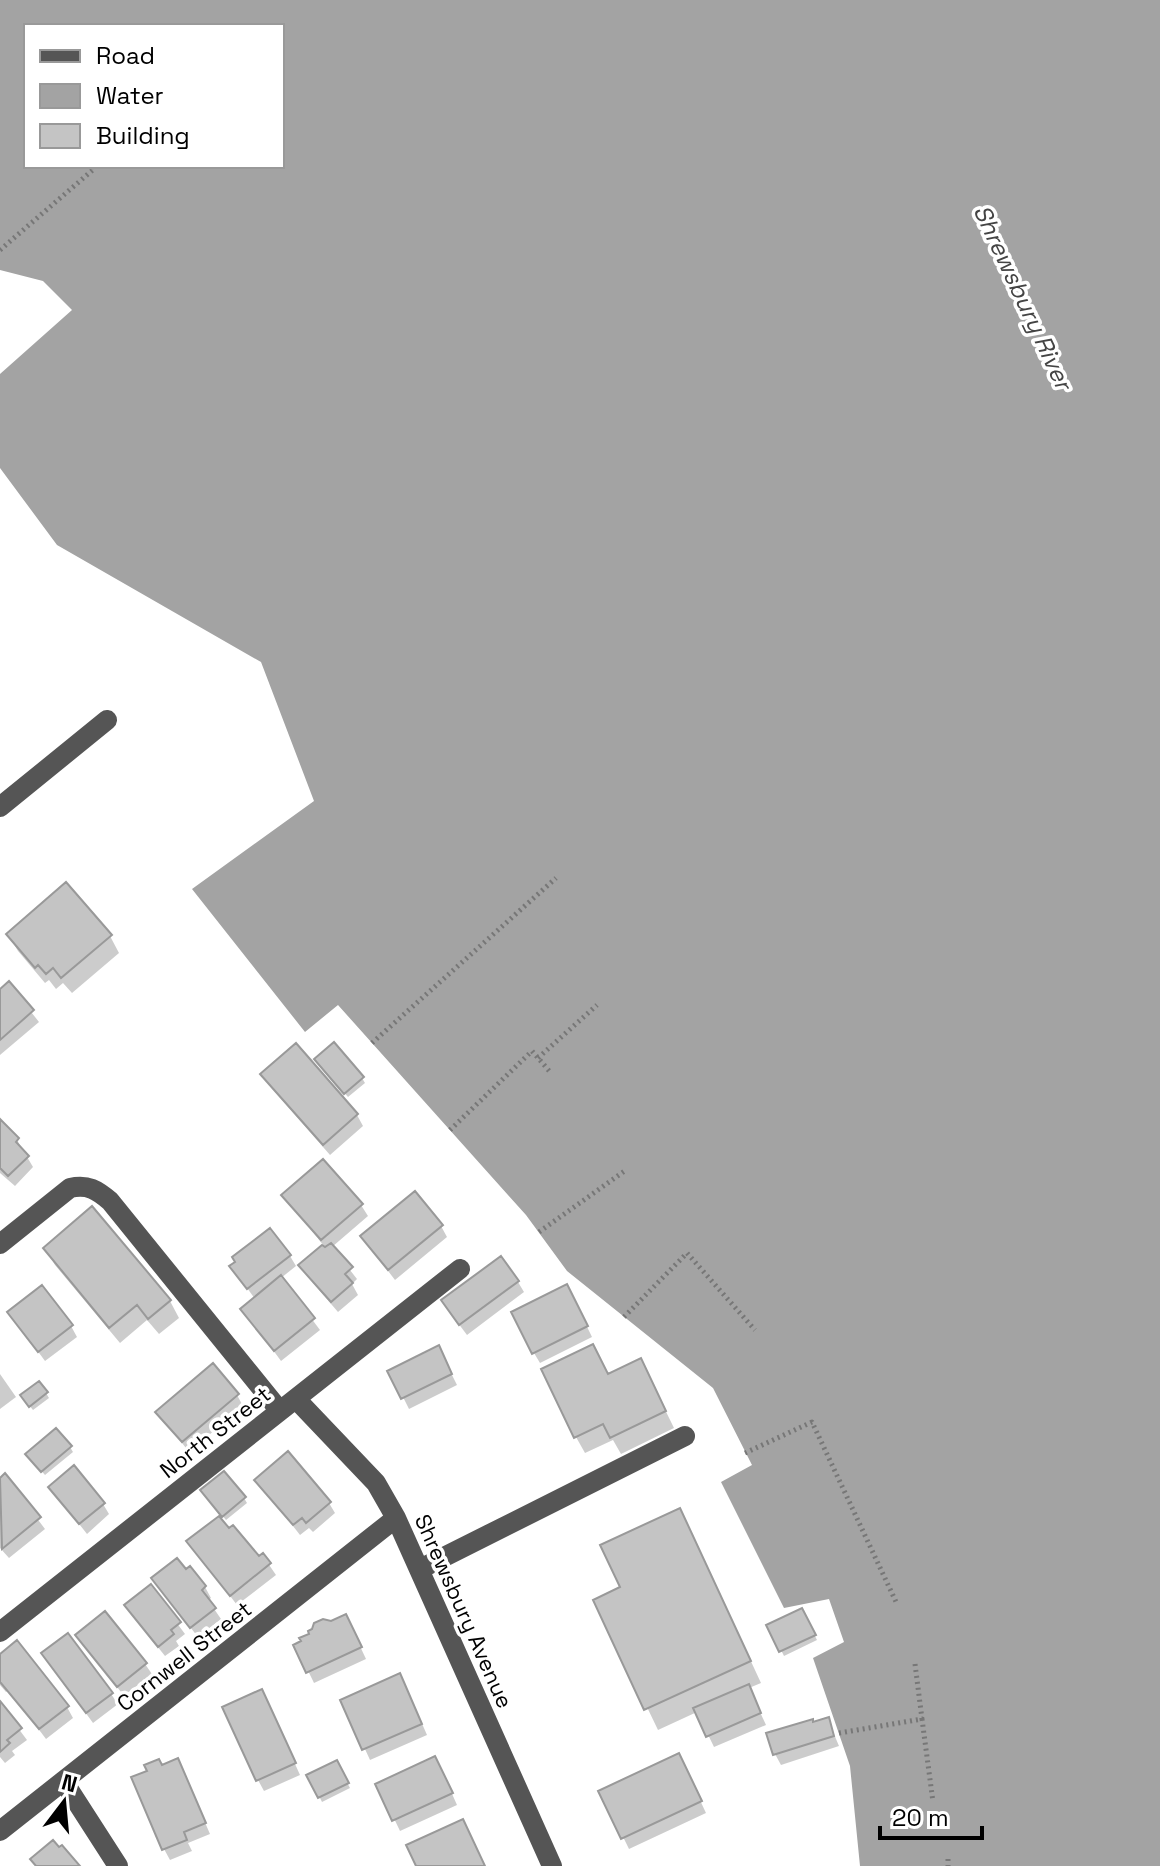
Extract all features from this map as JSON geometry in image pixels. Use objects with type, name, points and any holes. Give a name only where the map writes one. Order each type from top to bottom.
[{"type":"street","points":[[0,807],[107,720]]},
{"type":"street","name":"Shrewsbury Avenue","points":[[0,1244],[70,1188],[81,1186],[96,1189],[110,1201],[288,1405],[376,1483],[420,1569],[552,1866]]},
{"type":"street","name":"North Street","points":[[0,1632],[460,1269]]},
{"type":"street","points":[[420,1569],[685,1436]]},
{"type":"street","name":"Cornwell Street","points":[[0,1831],[396,1518]]},
{"type":"street","points":[[64,1782],[118,1866]]},
{"type":"path","points":[[0,250],[95,168]]},
{"type":"path","points":[[372,1043],[556,878]]},
{"type":"path","points":[[538,1058],[597,1005]]},
{"type":"path","points":[[450,1130],[532,1051],[551,1073]]},
{"type":"path","points":[[539,1232],[626,1170]]},
{"type":"path","points":[[624,1317],[687,1253],[755,1330]]},
{"type":"path","points":[[745,1453],[812,1422],[897,1604]]},
{"type":"path","points":[[915,1664],[933,1802]]},
{"type":"path","points":[[839,1733],[922,1719]]},
{"type":"water","name":"Shrewsbury River","points":[[0,0],[1160,0],[1160,1866],[860,1866],[850,1766],[813,1658],[844,1642],[829,1599],[784,1608],[721,1482],[752,1465],[713,1388],[567,1271],[526,1215],[338,1005],[305,1032],[192,889],[314,801],[261,662],[57,545],[0,468],[0,374],[72,310],[43,281],[0,270]]},
{"type":"building","points":[[66,882],[112,935],[61,978],[53,968],[46,974],[38,965],[35,968],[6,934]]},
{"type":"building","points":[[9,981],[34,1010],[0,1040],[0,989]]},
{"type":"building","points":[[334,1042],[364,1077],[344,1094],[314,1059]]},
{"type":"building","points":[[296,1043],[358,1114],[323,1145],[260,1074]]},
{"type":"building","points":[[0,1119],[19,1138],[16,1142],[29,1156],[8,1176],[0,1168]]},
{"type":"building","points":[[323,1159],[363,1204],[321,1240],[281,1195]]},
{"type":"building","points":[[415,1191],[443,1225],[388,1270],[360,1236]]},
{"type":"building","points":[[92,1206],[171,1300],[148,1319],[137,1305],[109,1328],[43,1248]]},
{"type":"building","points":[[270,1228],[291,1255],[247,1289],[229,1266],[235,1262],[232,1257]]},
{"type":"building","points":[[331,1243],[353,1267],[345,1274],[353,1283],[331,1302],[298,1265],[322,1245],[325,1247]]},
{"type":"building","points":[[501,1256],[519,1281],[459,1325],[441,1300]]},
{"type":"building","points":[[281,1275],[315,1318],[274,1351],[240,1309]]},
{"type":"building","points":[[567,1284],[588,1326],[532,1354],[511,1312]]},
{"type":"building","points":[[42,1285],[73,1325],[38,1352],[7,1312]]},
{"type":"building","points":[[593,1344],[608,1374],[641,1358],[666,1411],[610,1438],[603,1424],[574,1438],[541,1369]]},
{"type":"building","points":[[439,1345],[452,1374],[401,1399],[387,1371]]},
{"type":"building","points":[[213,1363],[239,1394],[182,1442],[155,1412]]},
{"type":"building","points":[[39,1381],[48,1392],[29,1407],[20,1395]]},
{"type":"building","points":[[56,1428],[72,1446],[41,1472],[25,1454]]},
{"type":"building","points":[[288,1451],[331,1502],[306,1523],[302,1518],[293,1525],[254,1480]]},
{"type":"building","points":[[74,1465],[105,1503],[79,1524],[48,1487]]},
{"type":"building","points":[[224,1471],[246,1497],[222,1517],[200,1490]]},
{"type":"building","points":[[5,1473],[41,1517],[2,1549],[0,1478]]},
{"type":"building","points":[[680,1508],[751,1661],[644,1710],[593,1600],[620,1587],[600,1545]]},
{"type":"building","points":[[219,1516],[229,1528],[233,1525],[259,1556],[263,1553],[271,1563],[230,1596],[186,1541]]},
{"type":"building","points":[[177,1558],[186,1569],[190,1566],[206,1586],[202,1590],[216,1608],[190,1628],[151,1578]]},
{"type":"building","points":[[151,1584],[181,1622],[171,1630],[174,1634],[158,1647],[124,1605]]},
{"type":"building","points":[[802,1608],[816,1635],[779,1652],[766,1625]]},
{"type":"building","points":[[105,1611],[147,1663],[117,1687],[75,1635]]},
{"type":"building","points":[[346,1614],[362,1647],[306,1673],[293,1645],[309,1634],[314,1623],[323,1619],[331,1621]]},
{"type":"building","points":[[68,1633],[113,1693],[86,1713],[41,1653]]},
{"type":"building","points":[[17,1640],[69,1706],[39,1729],[0,1682],[0,1654]]},
{"type":"building","points":[[400,1673],[422,1724],[362,1750],[340,1700]]},
{"type":"building","points":[[749,1684],[761,1713],[706,1737],[693,1708]]},
{"type":"building","points":[[262,1689],[296,1763],[256,1781],[222,1707]]},
{"type":"building","points":[[0,1701],[22,1728],[7,1740],[10,1743],[0,1752]]},
{"type":"building","points":[[829,1717],[834,1736],[773,1755],[766,1733]]},
{"type":"building","points":[[679,1753],[702,1801],[621,1839],[598,1791]]},
{"type":"building","points":[[435,1756],[453,1793],[392,1821],[375,1784]]},
{"type":"building","points":[[178,1758],[206,1823],[184,1832],[187,1840],[162,1850],[131,1777],[147,1771],[144,1765],[159,1759],[162,1765]]},
{"type":"building","points":[[337,1760],[349,1783],[318,1798],[306,1775]]},
{"type":"building","points":[[463,1819],[485,1866],[416,1866],[406,1845]]},
{"type":"building","points":[[53,1840],[59,1847],[62,1845],[80,1866],[36,1866],[30,1859]]}]
